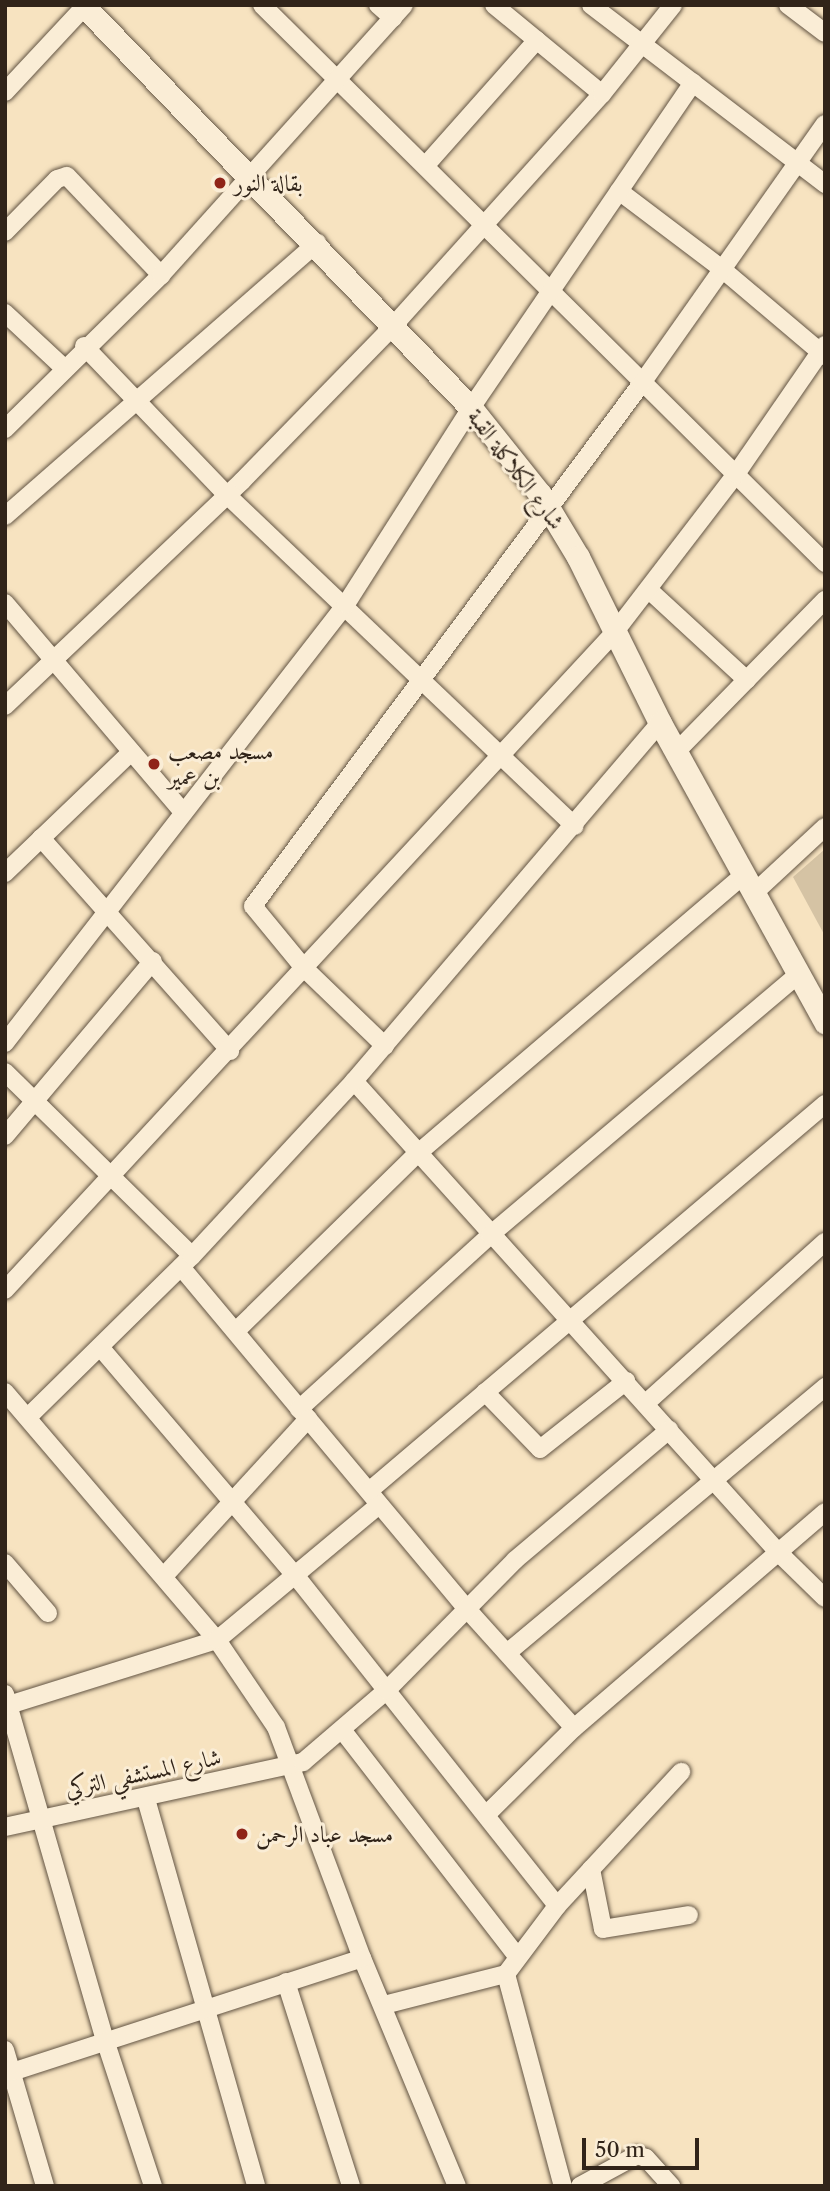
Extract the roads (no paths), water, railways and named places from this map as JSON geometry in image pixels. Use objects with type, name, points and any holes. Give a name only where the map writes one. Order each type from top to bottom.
[{"type":"street","points":[[262,5],[426,165],[484,228],[825,562]]},
{"type":"street","points":[[5,429],[84,346],[161,275],[220,211],[246,175],[398,12],[378,5]]},
{"type":"street","points":[[494,5],[602,94]]},
{"type":"street","points":[[591,5],[825,184]]},
{"type":"street","points":[[5,706],[227,495],[393,326],[602,94],[673,5]]},
{"type":"street","points":[[788,5],[825,33]]},
{"type":"street","points":[[5,92],[85,6]]},
{"type":"street","name":"شارع الكلاكلة القبة","points":[[85,6],[246,175],[317,243],[471,408],[549,507],[660,723],[825,1022]]},
{"type":"street","points":[[426,165],[537,40]]},
{"type":"street","points":[[5,1043],[346,604],[471,408],[693,83]]},
{"type":"street","points":[[385,1046],[304,968],[253,906],[422,684],[642,383],[825,124]]},
{"type":"street","points":[[5,232],[59,177],[67,176],[161,275]]},
{"type":"street","points":[[5,1290],[230,1051],[614,633],[736,474],[823,351],[722,268],[619,191]]},
{"type":"street","points":[[5,516],[317,243]]},
{"type":"street","points":[[5,313],[64,367]]},
{"type":"street","points":[[84,346],[227,495],[346,604],[422,684],[574,826]]},
{"type":"street","points":[[649,590],[747,680]]},
{"type":"street","points":[[676,752],[825,600]]},
{"type":"street","points":[[5,603],[56,658],[183,812]]},
{"type":"street","points":[[28,1417],[186,1262],[354,1081],[660,723]]},
{"type":"street","points":[[5,873],[131,752]]},
{"type":"street","points":[[236,1331],[417,1154],[749,884],[825,827]]},
{"type":"street","points":[[41,838],[153,961],[230,1051]]},
{"type":"street","points":[[5,1136],[153,961]]},
{"type":"street","points":[[165,1575],[233,1500],[303,1414],[490,1235],[799,974]]},
{"type":"street","points":[[5,1072],[113,1177],[186,1262],[236,1331],[303,1414],[466,1608],[574,1728]]},
{"type":"street","points":[[354,1081],[777,1551],[825,1598]]},
{"type":"street","points":[[153,2186],[106,2043],[7,1700],[218,1640],[295,1575],[485,1392],[825,1104]]},
{"type":"street","points":[[646,1403],[825,1242]]},
{"type":"street","points":[[100,1347],[295,1575],[487,1814],[557,1906]]},
{"type":"street","points":[[485,1392],[540,1449],[626,1381]]},
{"type":"street","points":[[507,1653],[825,1387]]},
{"type":"street","points":[[5,1392],[165,1575],[218,1640],[276,1727],[362,1958],[384,2005],[457,2186]]},
{"type":"street","points":[[291,1767],[343,1731],[387,1690],[514,1560],[669,1430]]},
{"type":"street","points":[[487,1814],[574,1728],[825,1512]]},
{"type":"street","points":[[8,1571],[48,1613]]},
{"type":"street","points":[[343,1731],[517,1956]]},
{"type":"street","name":"شارع المستشفي التركي","points":[[5,1827],[291,1767]]},
{"type":"street","points":[[384,2005],[506,1974],[557,1906],[681,1772]]},
{"type":"street","points":[[146,1799],[256,2186]]},
{"type":"street","points":[[591,1869],[603,1929],[689,1915]]},
{"type":"street","points":[[12,2072],[362,1958]]},
{"type":"street","points":[[506,1974],[563,2186]]},
{"type":"street","points":[[286,1982],[351,2186]]},
{"type":"street","points":[[5,2050],[45,2186]]},
{"type":"street","points":[[580,2186],[637,2155],[646,2158],[671,2186]]},
{"type":"place","name":"بقالة النور","points":[[220,183]]},
{"type":"place","name":"مسجد مصعب بن عمير","points":[[154,764]]},
{"type":"place","name":"مسجد عباد الرحمن","points":[[242,1834]]}]
